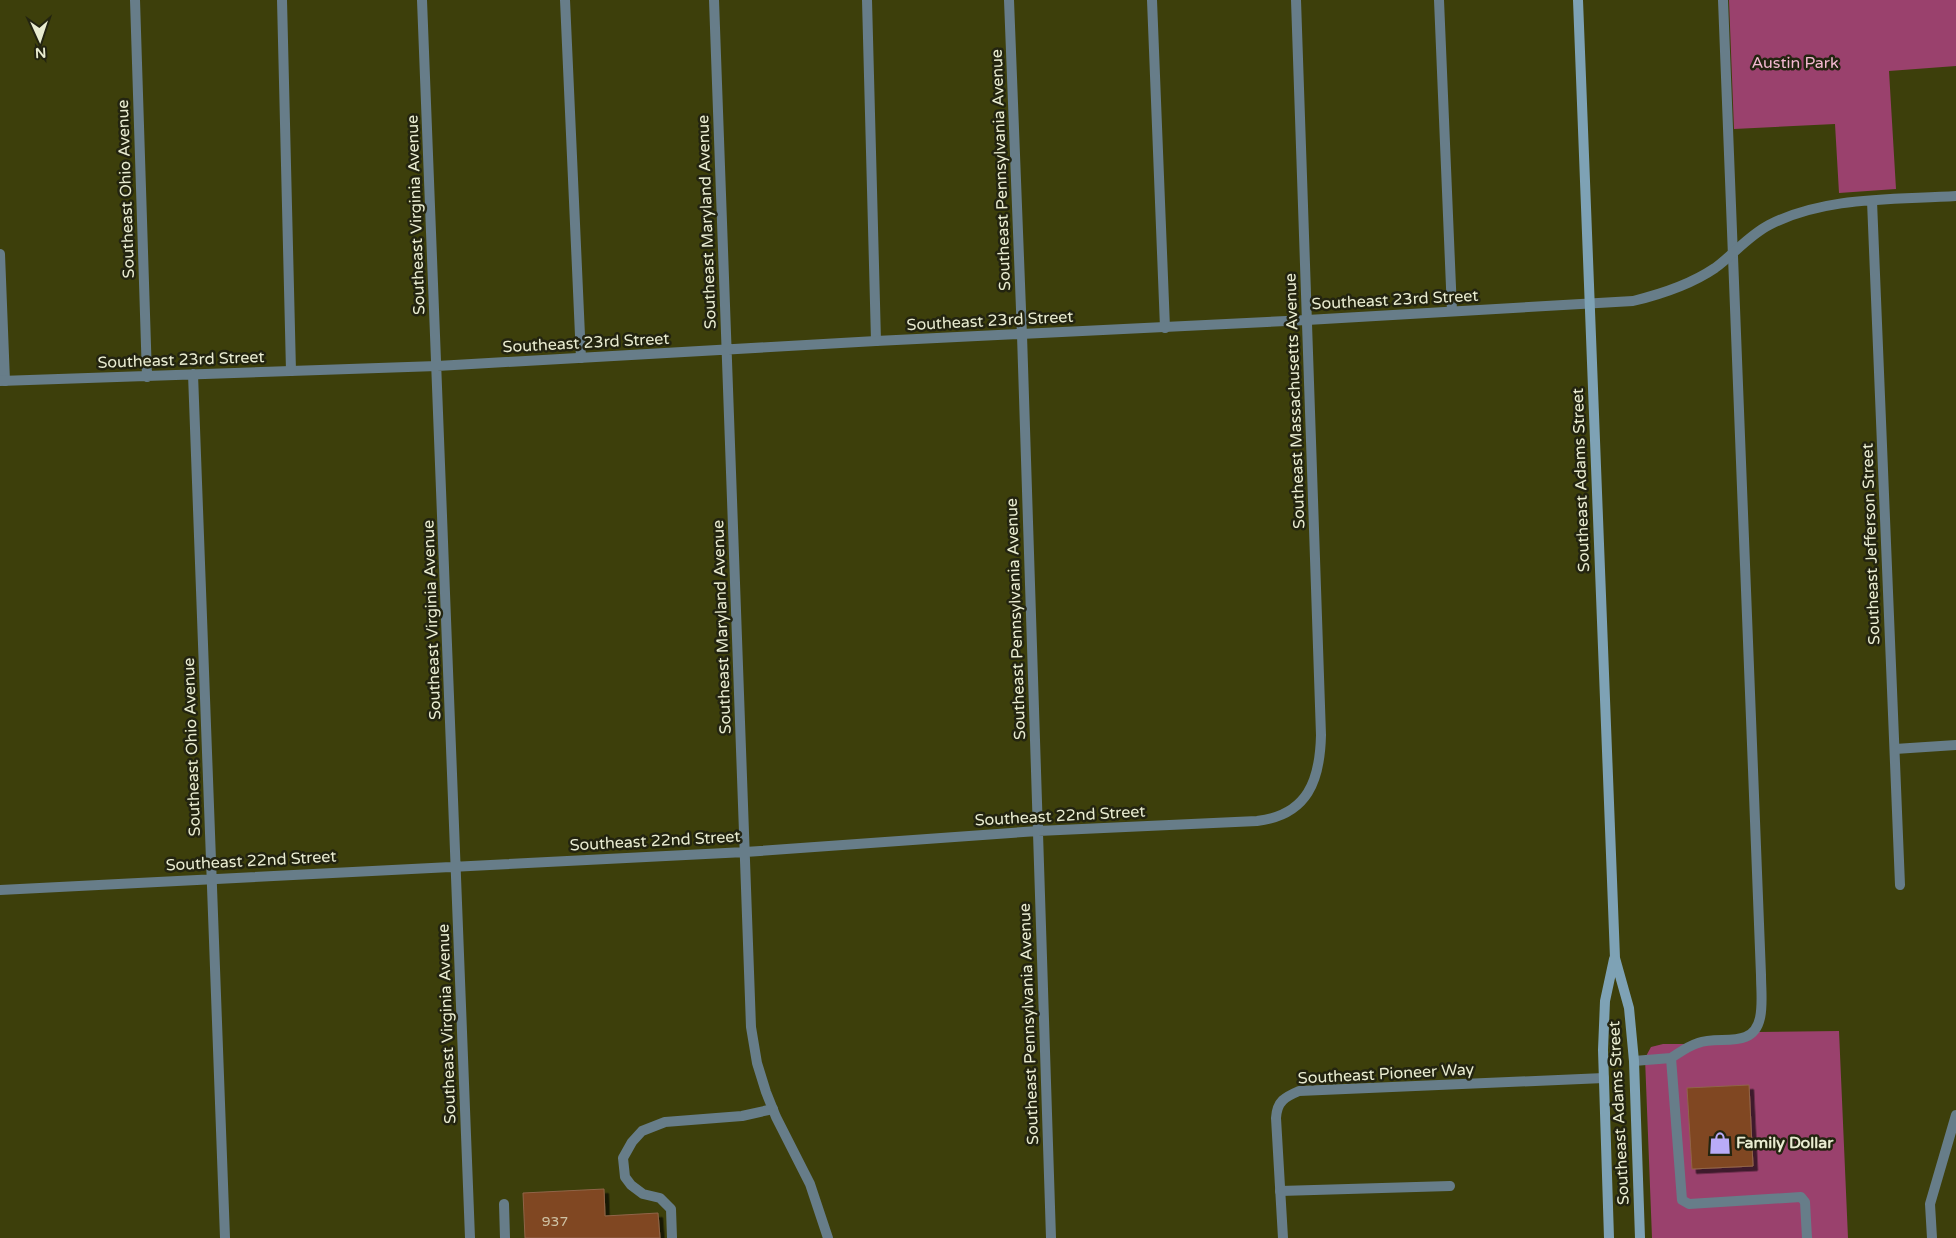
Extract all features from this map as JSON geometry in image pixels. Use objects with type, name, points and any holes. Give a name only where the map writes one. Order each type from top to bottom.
[{"type":"main road","name":"Southeast Adams Street","points":[[1578,0],[1614,958],[1605,1001],[1604,1078],[1609,1238]]},
{"type":"main road","name":"Southeast Adams Street","points":[[1614,958],[1629,1008],[1634,1060],[1640,1238]]},
{"type":"street","name":"Southeast Ohio Avenue","points":[[135,0],[147,377]]},
{"type":"street","points":[[282,0],[291,371]]},
{"type":"street","name":"Southeast Virginia Avenue","points":[[422,0],[470,1238]]},
{"type":"street","points":[[565,0],[581,358]]},
{"type":"street","name":"Southeast Maryland Avenue","points":[[714,0],[751,1027],[758,1063],[773,1109],[810,1184],[828,1238]]},
{"type":"street","points":[[867,0],[876,341]]},
{"type":"street","name":"Southeast Pennsylvania Avenue","points":[[1009,0],[1022,335],[1051,1238]]},
{"type":"street","points":[[1152,0],[1165,328]]},
{"type":"street","name":"Southeast Massachusetts Avenue","points":[[1296,0],[1321,735],[1318,771],[1305,797]]},
{"type":"street","points":[[1439,0],[1452,311]]},
{"type":"street","points":[[1634,1060],[1671,1058],[1698,1042],[1744,1038],[1758,1025],[1761,1016],[1761,975],[1742,530],[1723,0]]},
{"type":"street","name":"Southeast 23rd Street","points":[[3,381],[437,366],[876,341],[1165,328],[1634,301],[1690,283],[1715,268],[1752,236],[1767,226],[1793,214],[1838,203],[1956,196]]},
{"type":"street","name":"Southeast Jefferson Street","points":[[1872,201],[1900,885]]},
{"type":"street","points":[[0,254],[3,381]]},
{"type":"street","name":"Southeast Ohio Avenue","points":[[193,374],[225,1238]]},
{"type":"street","points":[[1895,749],[1956,745]]},
{"type":"street","name":"Southeast 22nd Street","points":[[0,890],[745,852],[1038,831],[1267,820],[1292,809],[1305,797]]},
{"type":"street","points":[[1671,1058],[1682,1200],[1689,1204],[1801,1197],[1805,1202],[1807,1238]]},
{"type":"street","name":"Southeast Pioneer Way","points":[[1283,1238],[1277,1108],[1284,1097],[1299,1091],[1604,1078]]},
{"type":"street","points":[[672,1238],[671,1209],[660,1198],[642,1194],[625,1177],[623,1158],[632,1142],[642,1131],[665,1122],[742,1116],[773,1109]]},
{"type":"street","points":[[1932,1238],[1930,1204],[1956,1115]]},
{"type":"street","points":[[1280,1191],[1450,1186]]},
{"type":"street","points":[[504,1204],[505,1238]]},
{"type":"green space","name":"Austin Park","points":[[1729,0],[1956,0],[1956,66],[1889,71],[1896,189],[1839,193],[1835,124],[1734,129]]},
{"type":"green space","points":[[1839,1031],[1848,1238],[1652,1238],[1645,1058],[1651,1047],[1663,1044],[1731,1044],[1758,1032]]},
{"type":"building","points":[[1749,1085],[1753,1166],[1692,1169],[1687,1088]]},
{"type":"building","points":[[604,1189],[605,1216],[658,1213],[660,1238],[525,1238],[523,1193]]},
{"type":"place","name":"Family Dollar","points":[[1720,1143]]}]
